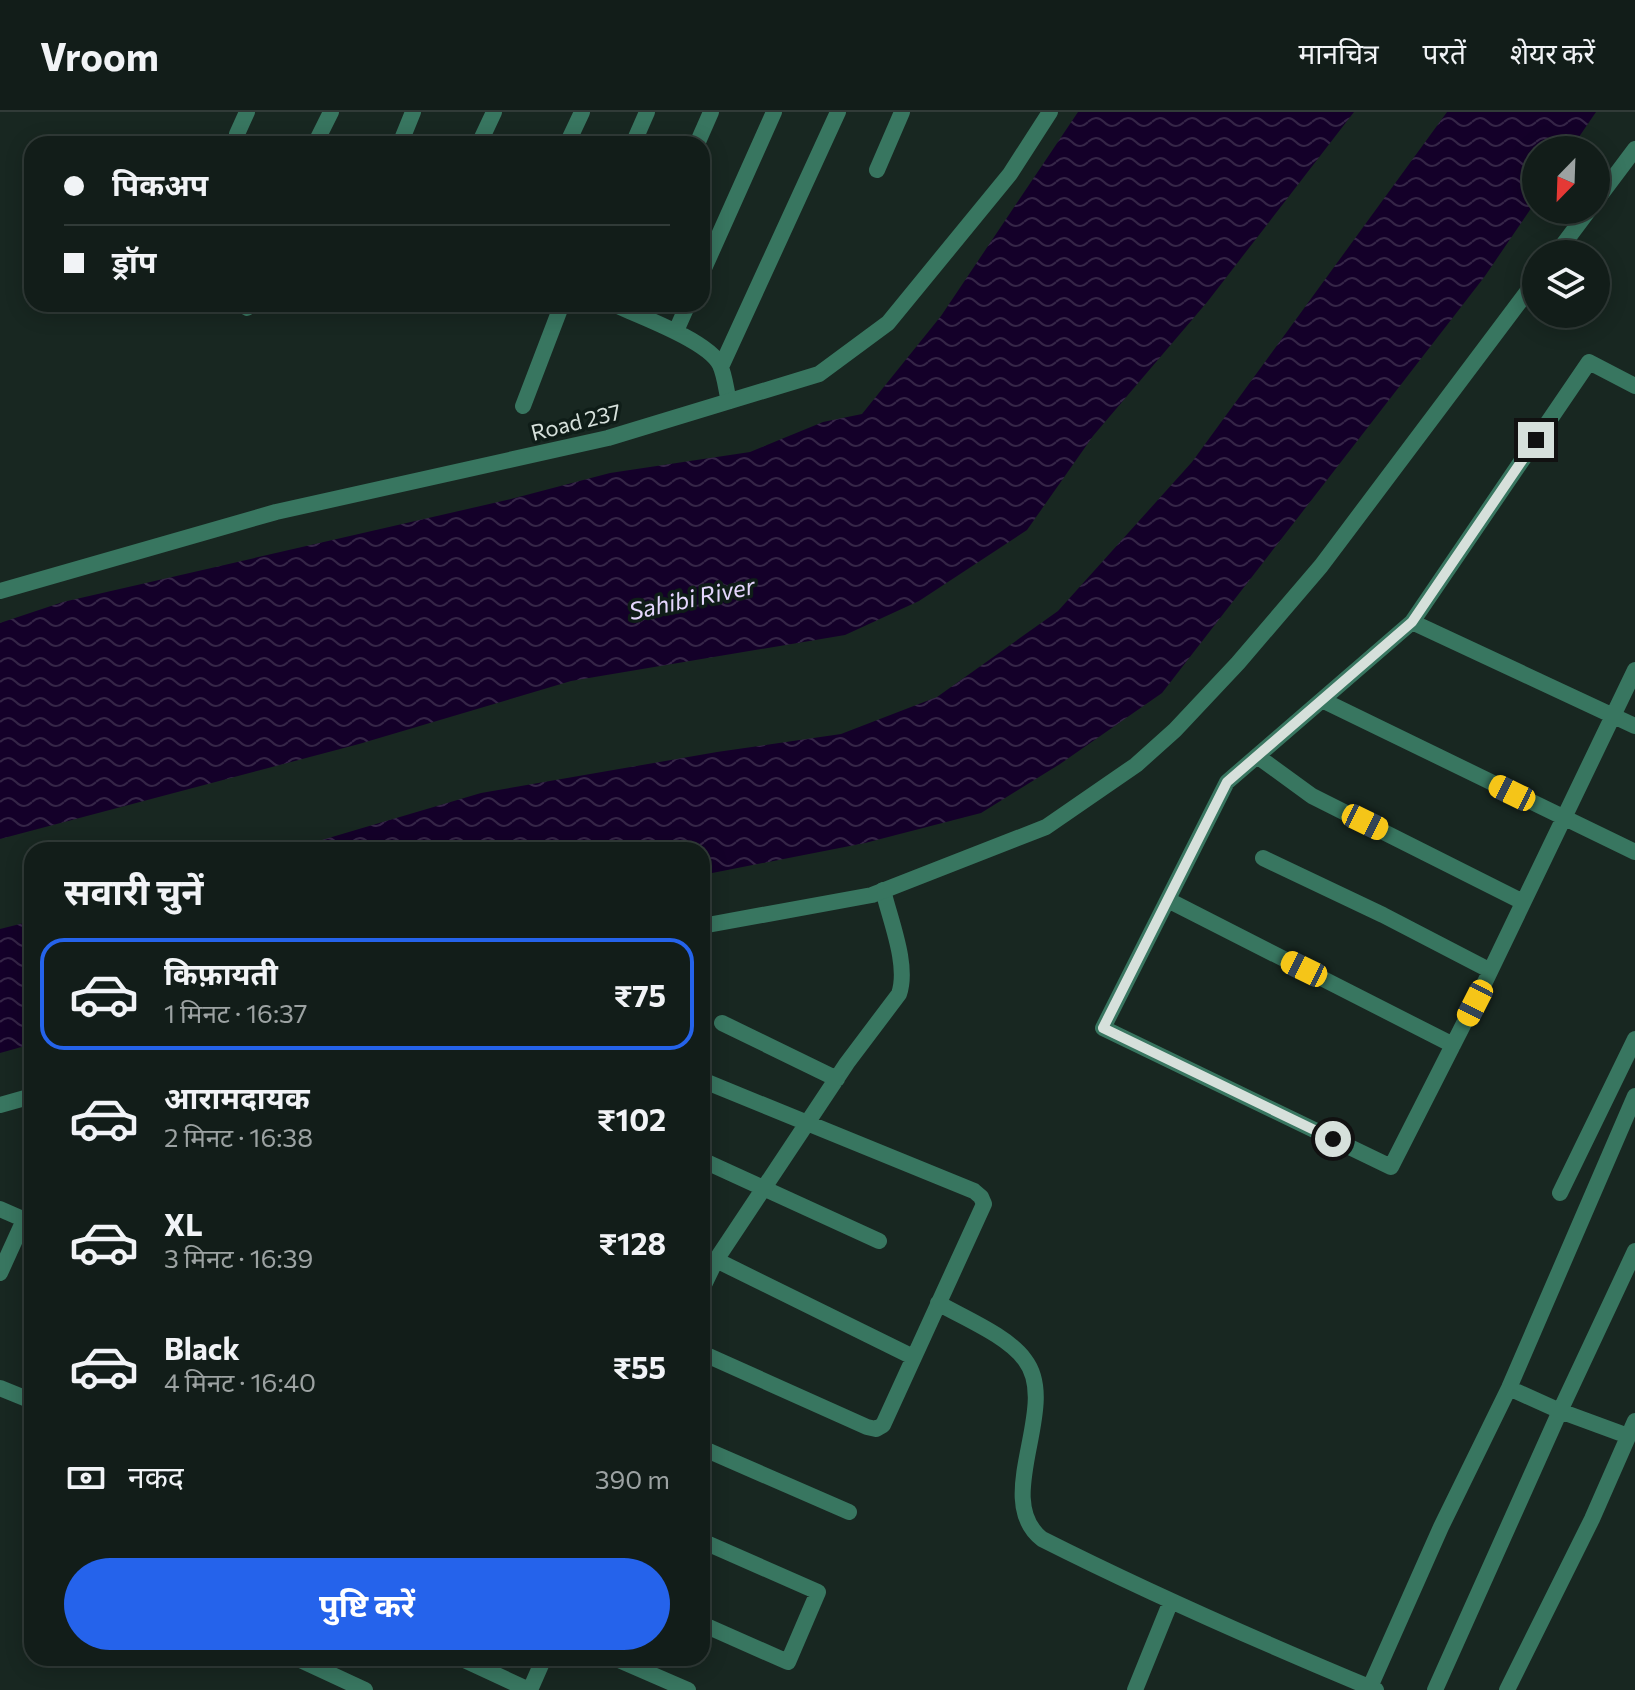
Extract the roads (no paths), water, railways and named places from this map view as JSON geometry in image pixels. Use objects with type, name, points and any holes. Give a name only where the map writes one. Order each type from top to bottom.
[{"type":"street","points":[[237,136],[247,112]]},
{"type":"street","points":[[319,136],[331,112]]},
{"type":"street","points":[[403,136],[413,112]]},
{"type":"street","points":[[483,136],[494,112]]},
{"type":"street","points":[[571,136],[582,112]]},
{"type":"street","points":[[636,136],[647,112]]},
{"type":"street","points":[[700,136],[711,112]]},
{"type":"street","points":[[710,255],[774,112]]},
{"type":"street","points":[[721,367],[838,112]]},
{"type":"street","points":[[877,170],[902,112]]},
{"type":"street","name":"Road 237","points":[[0,591],[276,512],[608,438],[819,374],[888,323],[1010,174],[1050,112]]},
{"type":"street","points":[[1610,182],[1635,149]]},
{"type":"street","points":[[710,925],[872,895],[1046,827],[1136,765],[1175,730],[1238,663],[1321,566],[1522,299]]},
{"type":"street","points":[[523,406],[559,312]]},
{"type":"street","points":[[634,312],[676,331],[716,359],[721,367],[729,401]]},
{"type":"street","points":[[676,331],[684,312]]},
{"type":"street","points":[[1635,386],[1589,362],[1412,622],[1227,782],[1103,1028],[1391,1167],[1635,670]]},
{"type":"street","points":[[1412,622],[1635,726]]},
{"type":"street","points":[[1322,700],[1635,852]]},
{"type":"street","points":[[1257,756],[1312,796],[1523,902]]},
{"type":"street","points":[[1263,858],[1489,970]]},
{"type":"street","points":[[710,1272],[807,1122],[899,994],[903,983],[902,967],[883,890]]},
{"type":"street","points":[[1168,900],[1453,1045]]},
{"type":"street","points":[[722,1023],[837,1079]]},
{"type":"street","points":[[1560,1193],[1635,1039]]},
{"type":"street","points":[[710,1083],[974,1191],[984,1204],[886,1421],[876,1429],[710,1356]]},
{"type":"street","points":[[938,1303],[1011,1345],[1032,1369],[1035,1384],[1033,1417],[1022,1503],[1024,1519],[1033,1532],[1094,1566],[1373,1689],[1441,1527],[1509,1388],[1635,1096]]},
{"type":"street","points":[[0,1105],[24,1098]]},
{"type":"street","points":[[710,1164],[879,1241]]},
{"type":"street","points":[[0,1209],[24,1219]]},
{"type":"street","points":[[0,1273],[24,1228]]},
{"type":"street","points":[[1435,1690],[1635,1251]]},
{"type":"street","points":[[716,1260],[913,1357]]},
{"type":"street","points":[[0,1388],[24,1398]]},
{"type":"street","points":[[1507,1690],[1592,1519],[1632,1428],[1560,1411],[1509,1388]]},
{"type":"street","points":[[710,1451],[849,1512]]},
{"type":"street","points":[[710,1545],[818,1592],[788,1662],[710,1628]]},
{"type":"street","points":[[1135,1690],[1171,1601]]},
{"type":"street","points":[[313,1666],[365,1690]]},
{"type":"street","points":[[478,1666],[530,1690],[540,1666]]},
{"type":"street","points":[[632,1666],[688,1690]]},
{"type":"water","name":"Sahibi River","points":[[1078,112],[1354,112],[1208,301],[1093,436],[1027,530],[919,601],[845,635],[571,681],[359,744],[0,839],[0,623],[63,602],[511,499],[610,473],[750,452],[823,422],[862,414],[941,316]]},
{"type":"water","points":[[1447,112],[1596,112],[1580,136],[1522,136],[1522,222],[1485,276],[1162,693],[1060,764],[981,813],[865,843],[710,873],[710,842],[315,842],[481,793],[841,734],[937,697],[1058,611],[1192,462]]},
{"type":"water","points":[[24,923],[24,1046],[0,1053],[0,929]]}]
